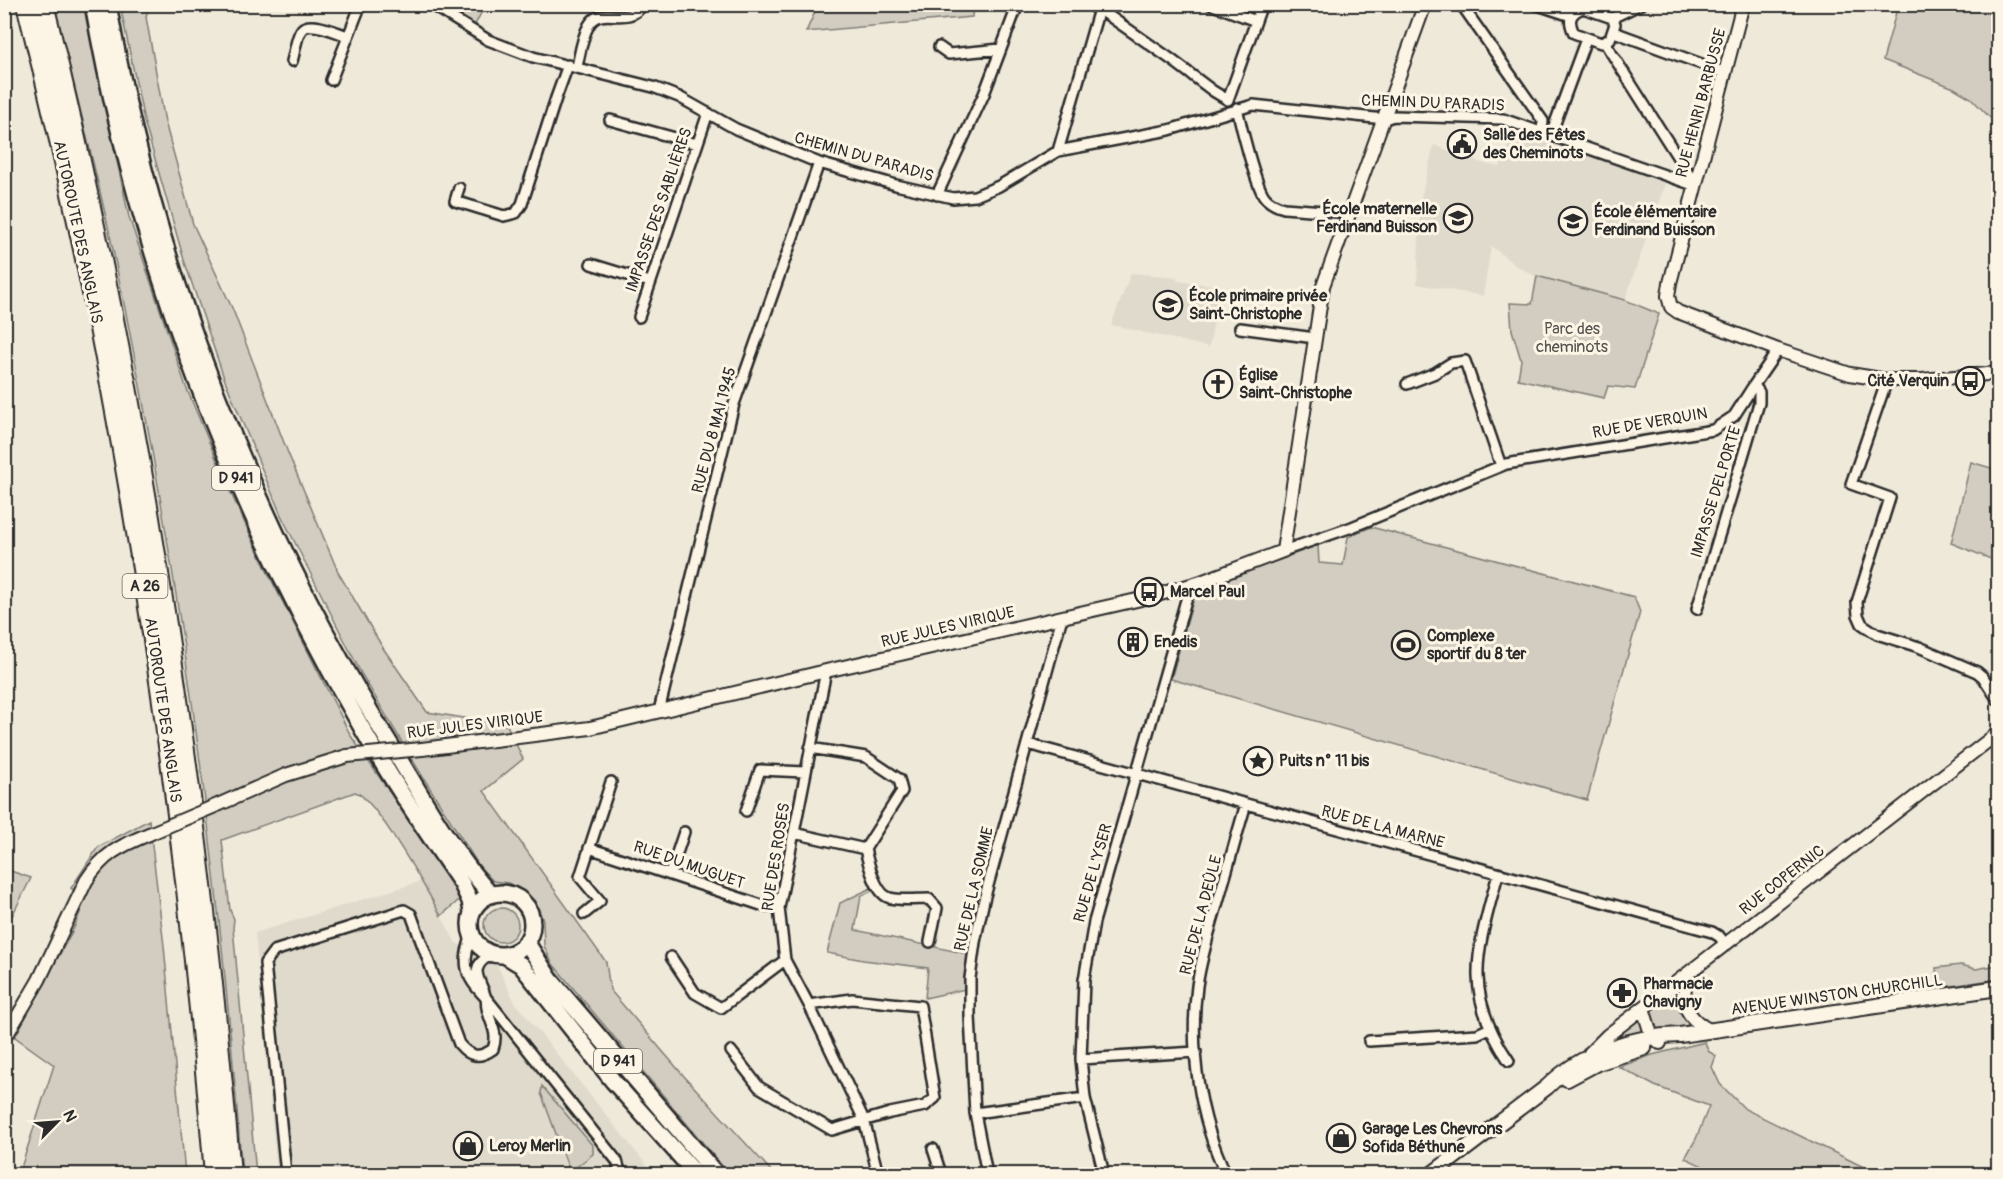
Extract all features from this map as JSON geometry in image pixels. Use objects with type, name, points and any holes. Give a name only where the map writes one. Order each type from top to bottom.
[{"type":"highway","name":"AUTOROUTE DES ANGLAIS","points":[[26,4],[45,76],[90,279],[130,490],[158,662],[187,886],[214,1174]]},
{"type":"highway","name":"AUTOROUTE DES ANGLAIS","points":[[44,4],[106,271],[155,540],[175,666],[202,870],[231,1174]]},
{"type":"highway","name":"D 941","points":[[93,4],[124,148],[154,257],[212,421],[253,518],[304,623],[359,723],[462,884],[470,901],[472,912]]},
{"type":"highway","name":"D 941","points":[[108,4],[138,144],[168,252],[227,418],[265,508],[317,617],[373,718],[436,819],[477,879],[491,895]]},
{"type":"highway","points":[[510,894],[519,898],[531,914],[533,924],[527,943],[514,953],[499,955],[483,950],[471,933],[472,912],[477,904],[491,895],[510,894]]},
{"type":"highway","name":"D 941","points":[[527,943],[550,979],[716,1174]]},
{"type":"highway","name":"D 941","points":[[499,955],[520,965],[614,1081],[696,1174]]},
{"type":"main road","name":"AVENUE WINSTON CHURCHILL","points":[[1432,1174],[1548,1086],[1557,1076],[1590,1056],[1618,1046],[1709,1030],[1998,988]]},
{"type":"main road","name":"AVENUE WINSTON CHURCHILL","points":[[1548,1086],[1597,1063],[1657,1040]]},
{"type":"main road","points":[[1564,1080],[1588,1063],[1590,1056]]},
{"type":"street","points":[[331,80],[361,4]]},
{"type":"street","name":"CHEMIN DU PARADIS","points":[[430,4],[488,40],[533,57],[653,87],[680,97],[736,129],[819,163],[937,195],[962,198],[975,196],[999,186],[1058,152],[1169,130],[1234,110],[1261,105],[1384,119],[1394,116],[1503,118],[1696,186]]},
{"type":"street","points":[[459,188],[455,201],[504,216],[516,213],[522,204],[556,98],[573,66],[589,25],[601,15],[629,16],[638,11],[643,4]]},
{"type":"street","points":[[937,195],[984,94],[1018,4]]},
{"type":"street","points":[[1210,4],[1256,21]]},
{"type":"street","points":[[1228,100],[1262,4]]},
{"type":"street","points":[[1283,551],[1323,286],[1425,4]]},
{"type":"street","points":[[1461,4],[1543,121],[1547,133]]},
{"type":"street","points":[[1535,4],[1570,16]]},
{"type":"street","points":[[1612,18],[1641,4]]},
{"type":"street","name":"RUE HENRI BARBUSSE","points":[[1743,4],[1668,296],[1671,307],[1677,312],[1778,351]]},
{"type":"street","points":[[1058,152],[1095,7],[1228,100],[1234,110],[1264,196],[1274,205],[1284,208],[1350,213]]},
{"type":"street","points":[[1570,16],[1583,8],[1598,8],[1612,18],[1615,24],[1614,32],[1605,43]]},
{"type":"street","points":[[1570,16],[1570,25],[1574,33],[1586,39],[1605,43],[1696,186]]},
{"type":"street","points":[[292,61],[300,32],[309,25],[348,36]]},
{"type":"street","points":[[1614,32],[1726,73]]},
{"type":"street","points":[[1547,133],[1586,39]]},
{"type":"street","points":[[939,47],[949,54],[1001,49]]},
{"type":"street","name":"IMPASSE DES SABLIÈRES","points":[[639,317],[708,113]]},
{"type":"street","points":[[610,120],[697,144]]},
{"type":"street","name":"RUE DU 8 MAI 1945","points":[[659,711],[734,404],[819,163]]},
{"type":"street","points":[[591,264],[650,282]]},
{"type":"street","points":[[1240,328],[1315,338]]},
{"type":"street","points":[[1778,351],[1850,374],[1887,380],[1922,380],[1998,373]]},
{"type":"street","name":"RUE DE VERQUIN","points":[[1283,551],[1364,522],[1501,466],[1713,430],[1734,416],[1778,351]]},
{"type":"street","points":[[1407,384],[1435,373],[1451,363],[1465,361],[1501,466]]},
{"type":"street","points":[[1887,380],[1851,484],[1890,498],[1857,602],[1858,615],[1862,624],[1877,634],[1977,672],[1983,677],[1998,700]]},
{"type":"street","name":"IMPASSE DELPORTE","points":[[1697,609],[1759,403],[1759,392],[1754,385]]},
{"type":"street","name":"RUE JULES VIRIQUE","points":[[4,1035],[9,1031],[39,980],[86,881],[104,856],[149,834],[286,775],[347,756],[590,728],[1150,597],[1283,551]]},
{"type":"street","name":"RUE DE L'YSER","points":[[1104,1174],[1085,1098],[1082,1059],[1083,990],[1088,953],[1094,922],[1188,593],[1187,586]]},
{"type":"street","name":"RUE DE LA SOMME","points":[[987,1174],[975,1113],[970,978],[984,900],[1062,617]]},
{"type":"street","name":"RUE DES ROSES","points":[[826,671],[779,908],[784,960],[809,1005],[864,1120],[878,1174]]},
{"type":"street","name":"RUE COPERNIC","points":[[1590,1056],[1590,1053],[1608,1035],[1998,733]]},
{"type":"street","name":"RUE DE LA MARNE","points":[[1028,744],[1712,932],[1720,937],[1725,945]]},
{"type":"street","points":[[810,748],[866,757],[899,779],[902,791],[865,849],[869,868],[881,891],[890,898],[929,899],[937,908],[930,942]]},
{"type":"street","points":[[746,811],[760,770],[805,772]]},
{"type":"street","points":[[584,914],[600,901],[580,877],[611,782]]},
{"type":"street","name":"RUE DE LA DEÛLE","points":[[1226,1174],[1210,1134],[1201,1090],[1196,1052],[1197,987],[1202,960],[1246,804]]},
{"type":"street","points":[[670,874],[684,832]]},
{"type":"street","points":[[794,833],[865,849]]},
{"type":"street","name":"RUE DU MUGUET","points":[[589,848],[764,906],[779,908]]},
{"type":"street","points":[[1498,874],[1477,963],[1479,994],[1490,1028],[1509,1061]]},
{"type":"street","points":[[286,1174],[265,963],[274,951],[404,910],[411,915],[459,1044],[470,1055],[479,1056],[492,1049],[496,1041],[494,1026],[486,1006],[487,999],[477,974],[479,966],[486,958],[499,955]]},
{"type":"street","points":[[471,933],[465,964],[474,986],[487,999],[617,1161],[621,1174]]},
{"type":"street","points":[[671,957],[696,993],[721,1008],[784,960]]},
{"type":"street","points":[[1688,974],[1683,990],[1683,1002],[1695,1022],[1709,1030]]},
{"type":"street","points":[[731,1051],[759,1087],[832,1130],[925,1106],[935,1098],[920,1006],[852,999],[809,1005]]},
{"type":"street","points":[[1643,1008],[1647,1025],[1657,1040]]},
{"type":"street","points":[[1369,1041],[1477,1034],[1490,1028]]},
{"type":"street","points":[[1082,1059],[1196,1052]]},
{"type":"street","points":[[975,1113],[1085,1098]]},
{"type":"street","points":[[933,1149],[941,1174]]},
{"type":"shaded area","name":"École élémentaire Ferdinand Buisson","points":[[1515,127],[1666,181],[1625,300],[1535,276],[1515,265],[1491,246],[1483,296],[1417,284],[1421,197],[1434,145],[1482,163],[1500,167]]},
{"type":"shaded area","name":"École primaire privée Saint-Christophe","points":[[1131,273],[1177,277],[1177,281],[1221,286],[1209,347],[1111,325]]},
{"type":"shaded area","points":[[422,881],[456,943],[497,965],[514,1001],[654,1174],[277,1174],[255,933]]},
{"type":"green space","points":[[818,4],[973,5],[972,17],[806,32]]},
{"type":"green space","points":[[54,5],[84,5],[129,217],[186,387],[228,487],[269,575],[351,736],[451,881],[459,900],[441,916],[388,828],[364,798],[355,792],[222,840],[230,910],[234,919],[256,1174],[242,1174],[221,937],[207,818],[192,700],[154,465],[109,231]]},
{"type":"green space","points":[[120,5],[149,5],[146,17],[165,122],[193,224],[233,310],[288,453],[339,574],[383,648],[427,712],[507,725],[523,759],[484,791],[606,962],[610,990],[683,1075],[774,1174],[729,1174],[552,963],[544,946],[543,920],[535,901],[508,883],[493,881],[479,866],[362,675],[281,515],[224,378],[184,260],[144,121]]},
{"type":"green space","points":[[443,5],[485,5],[475,25]]},
{"type":"green space","points":[[1888,5],[1998,5],[1998,126],[1971,98],[1954,88],[1883,60],[1897,9]]},
{"type":"green space","name":"Parc des cheminots","points":[[1537,276],[1625,300],[1659,314],[1635,389],[1608,386],[1604,398],[1518,379],[1521,360],[1512,330],[1510,303],[1532,304]]},
{"type":"green space","points":[[1971,462],[1998,470],[1998,562],[1951,543]]},
{"type":"green space","name":"Complexe sportif du 8 ter","points":[[1371,527],[1634,597],[1640,612],[1587,800],[1171,679],[1196,591],[1318,545],[1319,563],[1343,565],[1348,537]]},
{"type":"green space","points":[[149,820],[164,946],[185,1174],[145,1174],[136,1170],[134,1174],[19,1174],[54,1065],[15,1037],[74,928],[85,900],[71,888],[98,847]]},
{"type":"green space","points":[[4,869],[31,878],[5,930]]},
{"type":"green space","points":[[871,888],[872,891],[861,896],[855,930],[968,954],[966,989],[925,998],[928,968],[827,953],[840,903]]},
{"type":"green space","points":[[501,908],[513,913],[518,925],[513,937],[501,942],[489,937],[484,925],[489,913]]},
{"type":"green space","points":[[1961,965],[1976,969],[1998,965],[1998,979],[1938,988],[1936,968]]},
{"type":"green space","points":[[1676,989],[1681,1012],[1688,1023],[1686,1027],[1669,1031],[1654,1030],[1647,1008]]},
{"type":"green space","points":[[1641,1014],[1648,1034],[1605,1044]]},
{"type":"green space","points":[[1705,1042],[1708,1051],[1716,1056],[1712,1067],[1720,1084],[1745,1109],[1878,1174],[1704,1174],[1707,1168],[1685,1158],[1696,1139],[1709,1106],[1655,1086],[1619,1067],[1652,1055]]},
{"type":"green space","points":[[542,1086],[593,1146],[593,1154],[570,1172],[541,1093]]},
{"type":"place","name":"Salle des Fêtes des Cheminots","points":[[1462,144]]},
{"type":"place","name":"École maternelle Ferdinand Buisson","points":[[1458,218]]},
{"type":"place","name":"École élémentaire Ferdinand Buisson","points":[[1573,221]]},
{"type":"place","name":"École primaire privée Saint-Christophe","points":[[1168,305]]},
{"type":"place","name":"Cité Verquin","points":[[1970,381]]},
{"type":"place","name":"Église Saint-Christophe","points":[[1218,384]]},
{"type":"place","name":"Marcel Paul","points":[[1149,592]]},
{"type":"place","name":"Enedis","points":[[1133,642]]},
{"type":"place","name":"Complexe sportif du 8 ter","points":[[1406,645]]},
{"type":"place","name":"Puits n° 11 bis","points":[[1258,761]]},
{"type":"place","name":"Pharmacie Chavigny","points":[[1622,993]]},
{"type":"place","name":"Garage Les Chevrons Sofida Béthune","points":[[1341,1138]]},
{"type":"place","name":"Leroy Merlin","points":[[468,1146]]}]
